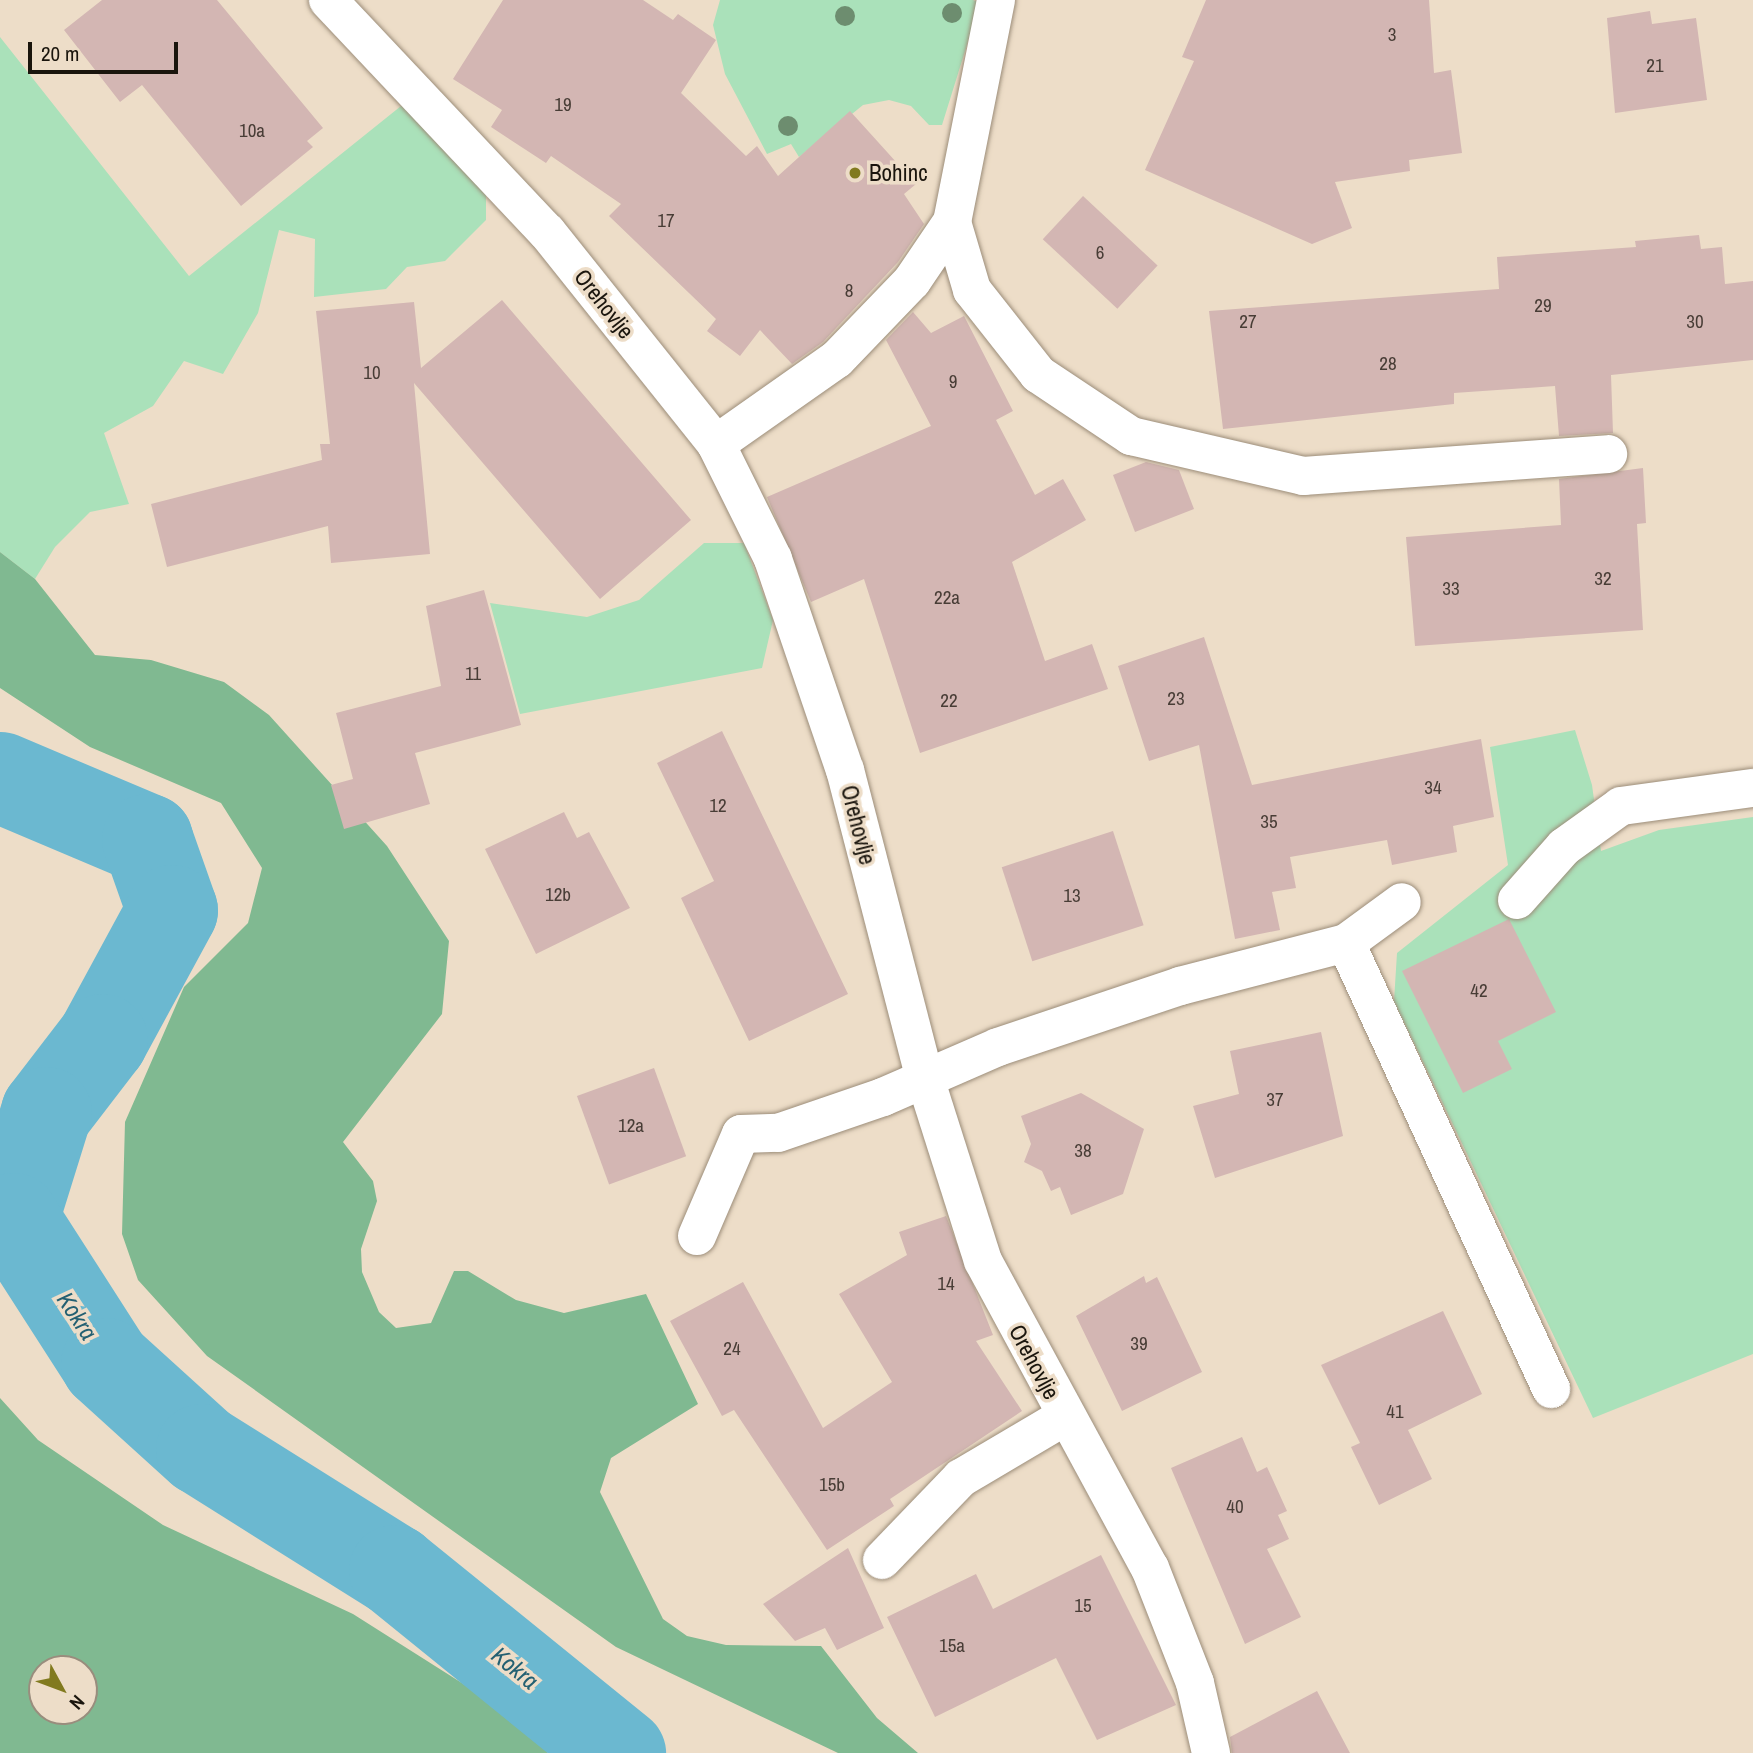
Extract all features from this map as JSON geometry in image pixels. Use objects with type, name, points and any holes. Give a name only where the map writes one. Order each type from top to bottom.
[{"type":"street","name":"Orehovlje","points":[[328,0],[547,232],[716,444],[773,558],[845,770],[924,1076],[982,1261],[1064,1417],[1150,1568],[1195,1683],[1211,1753]]},
{"type":"street","points":[[716,444],[837,359],[912,281],[952,222],[996,0]]},
{"type":"street","points":[[952,222],[972,290],[1038,374],[1131,436],[1303,476],[1608,454]]},
{"type":"street","points":[[1517,900],[1564,847],[1621,806],[1753,788]]},
{"type":"street","points":[[696,1236],[741,1134],[778,1133],[883,1097],[924,1076],[1180,986],[1346,943],[1402,902]]},
{"type":"street","points":[[1346,943],[1551,1389]]},
{"type":"street","points":[[882,1560],[961,1478],[1064,1417]]},
{"type":"green space","points":[[720,0],[973,0],[980,3],[942,125],[929,125],[911,106],[889,100],[863,105],[799,157],[791,144],[767,154],[725,74],[713,25]]},
{"type":"green space","points":[[0,37],[189,276],[406,102],[486,193],[486,220],[445,261],[407,267],[386,289],[314,297],[315,239],[279,230],[258,313],[223,374],[184,361],[153,406],[104,433],[129,504],[90,512],[55,547],[35,579],[0,552]]},
{"type":"green space","points":[[704,543],[744,543],[773,620],[762,668],[520,714],[490,603],[587,617],[639,600]]},
{"type":"green space","points":[[0,552],[35,579],[95,655],[151,660],[224,682],[269,715],[387,846],[449,941],[442,1014],[343,1142],[373,1181],[377,1201],[361,1249],[362,1272],[379,1312],[396,1328],[431,1323],[454,1271],[468,1271],[516,1300],[564,1313],[646,1294],[698,1404],[611,1458],[600,1492],[663,1619],[687,1636],[726,1645],[821,1646],[877,1718],[918,1753],[838,1753],[616,1647],[207,1356],[138,1280],[122,1234],[125,1122],[184,987],[248,923],[262,868],[221,803],[90,747],[0,688]]},
{"type":"green space","points":[[1575,730],[1592,785],[1601,851],[1659,830],[1753,817],[1753,1354],[1593,1418],[1394,1001],[1397,953],[1508,865],[1490,747]]},
{"type":"green space","points":[[0,1398],[38,1440],[163,1525],[353,1614],[514,1716],[548,1753],[0,1753]]},
{"type":"building","points":[[102,0],[217,0],[323,128],[307,141],[313,147],[241,206],[142,85],[120,102],[64,30]]},
{"type":"building","points":[[503,0],[643,0],[673,20],[678,14],[716,40],[681,93],[746,156],[757,146],[778,176],[850,111],[916,184],[904,194],[924,224],[898,262],[823,342],[792,364],[760,330],[740,356],[707,331],[716,319],[609,216],[621,204],[551,156],[546,163],[491,127],[502,110],[453,79]]},
{"type":"building","points":[[1206,0],[1429,0],[1434,73],[1451,70],[1462,153],[1409,160],[1410,171],[1335,182],[1352,228],[1312,244],[1145,170],[1194,61],[1182,57]]},
{"type":"building","points":[[1650,11],[1652,24],[1696,18],[1707,100],[1615,113],[1607,18]]},
{"type":"building","points":[[1083,196],[1158,266],[1117,309],[1043,239]]},
{"type":"building","points":[[1699,235],[1701,249],[1722,247],[1725,284],[1753,281],[1753,360],[1611,375],[1613,433],[1559,436],[1555,386],[1454,393],[1454,404],[1223,429],[1209,311],[1499,289],[1497,257],[1636,247],[1635,241]]},
{"type":"building","points":[[502,300],[691,520],[600,599],[414,383],[430,554],[331,563],[328,526],[167,567],[151,504],[322,460],[320,444],[330,444],[316,311],[414,302],[421,368]]},
{"type":"building","points":[[913,312],[931,333],[964,316],[1013,411],[996,420],[1035,495],[1063,479],[1086,520],[1012,562],[1045,661],[1092,644],[1108,689],[920,753],[864,579],[811,602],[767,497],[931,426],[886,340]]},
{"type":"building","points":[[1146,462],[1179,470],[1194,509],[1135,532],[1113,475]]},
{"type":"building","points":[[1643,468],[1646,523],[1637,524],[1643,630],[1415,646],[1406,537],[1561,525],[1559,479]]},
{"type":"building","points":[[484,590],[521,725],[415,753],[430,804],[344,829],[331,785],[353,779],[336,713],[441,686],[426,606]]},
{"type":"building","points":[[1204,637],[1252,785],[1481,739],[1494,817],[1453,826],[1457,852],[1392,865],[1387,840],[1290,857],[1296,888],[1272,892],[1280,930],[1235,939],[1199,745],[1149,761],[1118,666]]},
{"type":"building","points":[[722,731],[848,994],[749,1041],[681,898],[714,881],[657,763]]},
{"type":"building","points":[[564,812],[577,838],[589,832],[630,908],[536,954],[485,849]]},
{"type":"building","points":[[1113,831],[1144,925],[1032,961],[1002,867]]},
{"type":"building","points":[[1509,919],[1556,1012],[1498,1041],[1512,1069],[1463,1093],[1402,971]]},
{"type":"building","points":[[1321,1032],[1343,1136],[1215,1178],[1193,1106],[1239,1094],[1230,1051]]},
{"type":"building","points":[[654,1068],[686,1156],[609,1184],[577,1096]]},
{"type":"building","points":[[1081,1093],[1144,1129],[1123,1194],[1071,1215],[1060,1187],[1051,1191],[1042,1171],[1024,1162],[1031,1144],[1021,1116]]},
{"type":"building","points":[[946,1216],[993,1335],[976,1341],[1022,1411],[890,1499],[894,1506],[827,1550],[734,1410],[722,1416],[670,1321],[743,1282],[823,1428],[892,1382],[839,1294],[907,1255],[899,1232]]},
{"type":"building","points":[[1144,1276],[1146,1283],[1157,1277],[1202,1372],[1122,1411],[1076,1316]]},
{"type":"building","points":[[1443,1311],[1482,1394],[1408,1430],[1432,1479],[1379,1505],[1351,1447],[1360,1443],[1321,1365]]},
{"type":"building","points":[[1242,1437],[1257,1472],[1267,1467],[1287,1511],[1278,1515],[1289,1539],[1267,1549],[1301,1617],[1245,1644],[1171,1468]]},
{"type":"building","points":[[848,1548],[884,1628],[837,1650],[825,1628],[795,1641],[763,1604]]},
{"type":"building","points":[[1101,1555],[1176,1705],[1097,1740],[1056,1658],[935,1717],[887,1617],[976,1574],[993,1609]]},
{"type":"building","points":[[1317,1691],[1350,1753],[1232,1753],[1230,1737]]},
{"type":"waterway","name":"Kokra","points":[[0,777],[147,839],[172,910],[102,1039],[46,1112],[13,1218],[106,1363],[201,1449],[394,1570],[620,1753]]},
{"type":"place","name":"Bohinc","points":[[855,173]]}]
